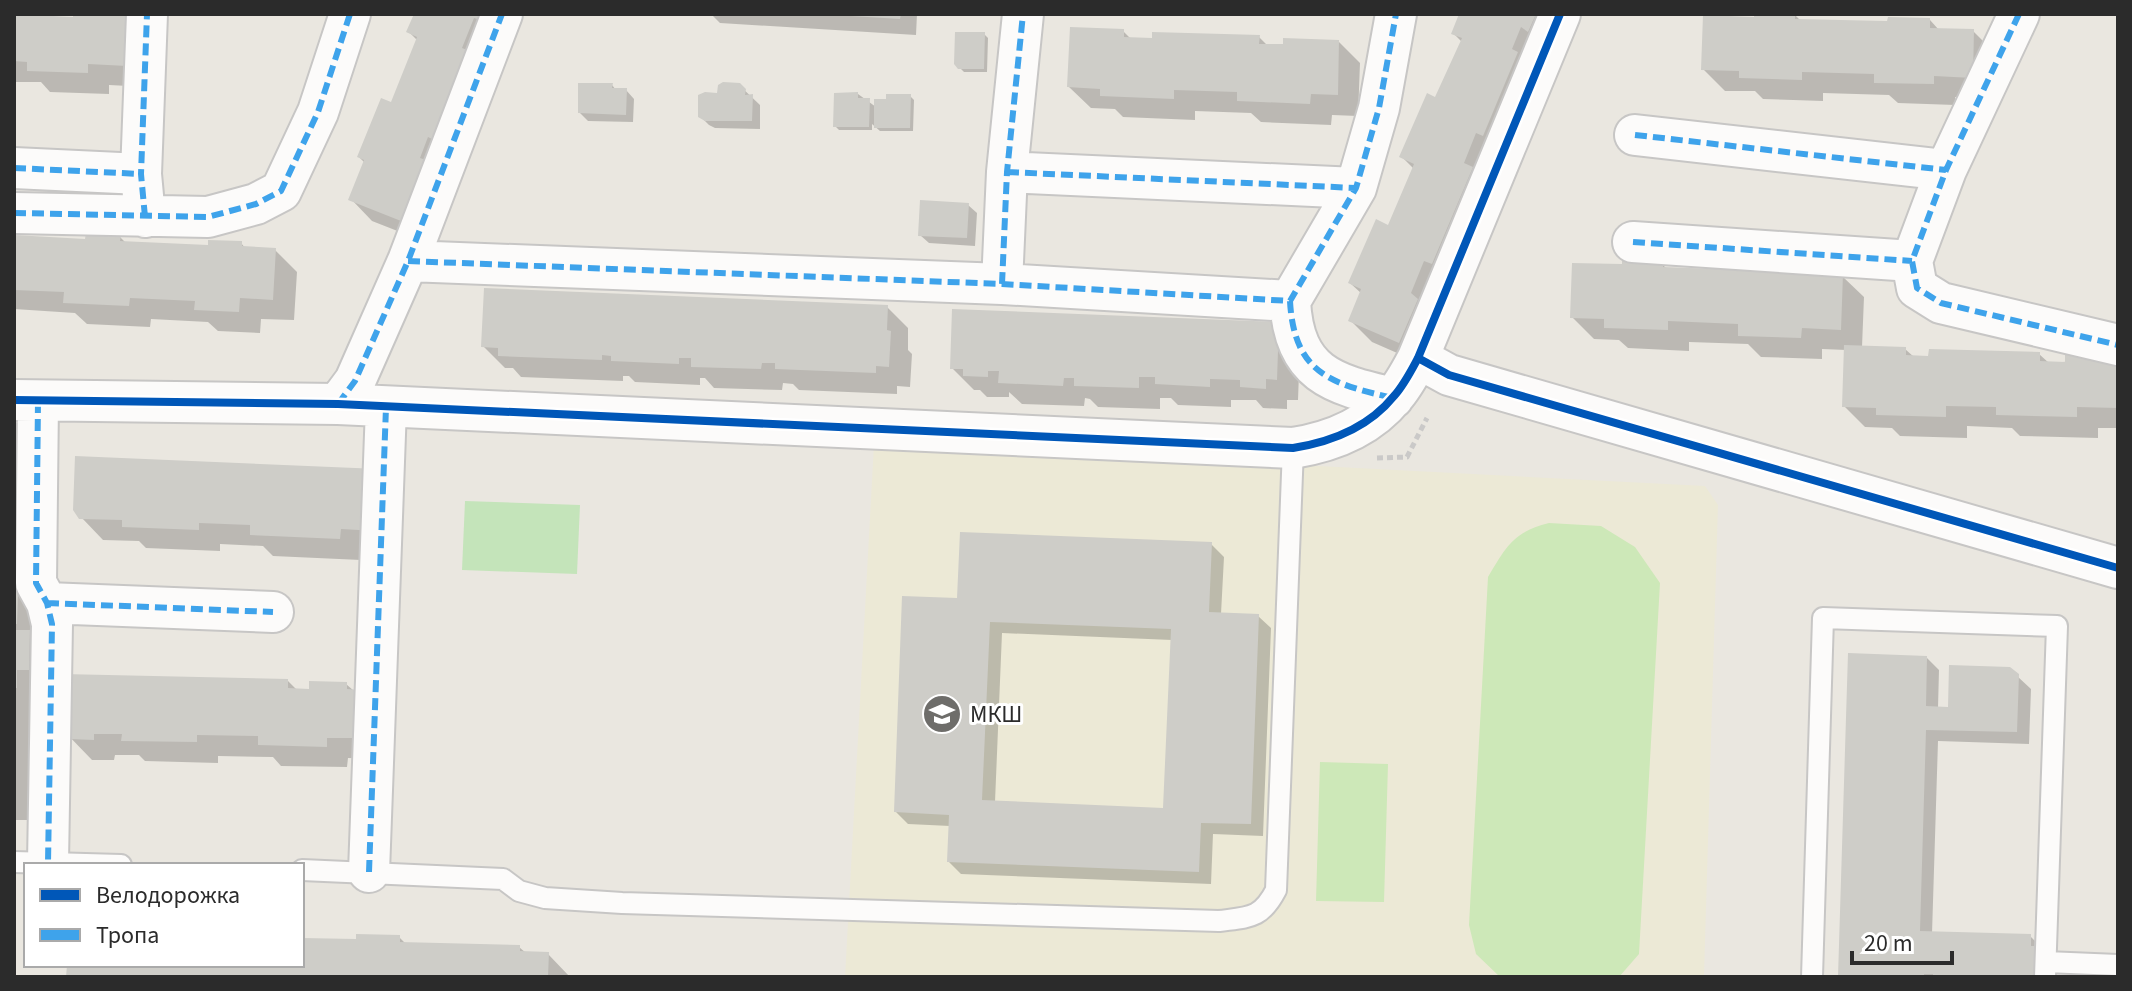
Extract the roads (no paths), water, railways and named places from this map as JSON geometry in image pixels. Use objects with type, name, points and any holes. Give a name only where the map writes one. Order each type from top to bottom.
[{"type":"street","points":[[145,217],[141,174],[147,14]]},
{"type":"street","points":[[14,213],[208,217],[256,204],[281,191],[318,112],[350,14]]},
{"type":"street","points":[[338,404],[355,381],[408,261],[502,14]]},
{"type":"street","points":[[1002,284],[1007,172],[1023,14]]},
{"type":"street","points":[[1393,398],[1346,388],[1317,372],[1300,347],[1290,301],[1356,188],[1379,108],[1396,14]]},
{"type":"street","points":[[31,862],[52,624],[47,603],[36,583],[26,400],[338,404],[1293,448],[1321,443],[1359,427],[1393,398],[1418,358],[1560,14]]},
{"type":"street","points":[[2019,14],[1946,170],[1912,261],[1917,288],[1941,303],[2118,345]]},
{"type":"street","points":[[1635,135],[1946,170]]},
{"type":"street","points":[[14,168],[141,174]]},
{"type":"street","points":[[1007,172],[1356,188]]},
{"type":"street","points":[[1633,242],[1912,261]]},
{"type":"street","points":[[408,261],[1002,284],[1290,301]]},
{"type":"street","points":[[1418,358],[1449,375],[2118,568]]},
{"type":"street","points":[[369,872],[386,407]]},
{"type":"street","points":[[47,603],[273,612]]},
{"type":"lane","points":[[304,870],[503,879],[519,891],[545,898],[622,903],[1219,921],[1257,915],[1276,890],[1293,448]]},
{"type":"lane","points":[[1812,977],[1823,618],[2057,626],[2046,970],[2118,965]]},
{"type":"lane","points":[[31,862],[61,863]]},
{"type":"place","name":"МКШ","points":[[942,714]]}]
